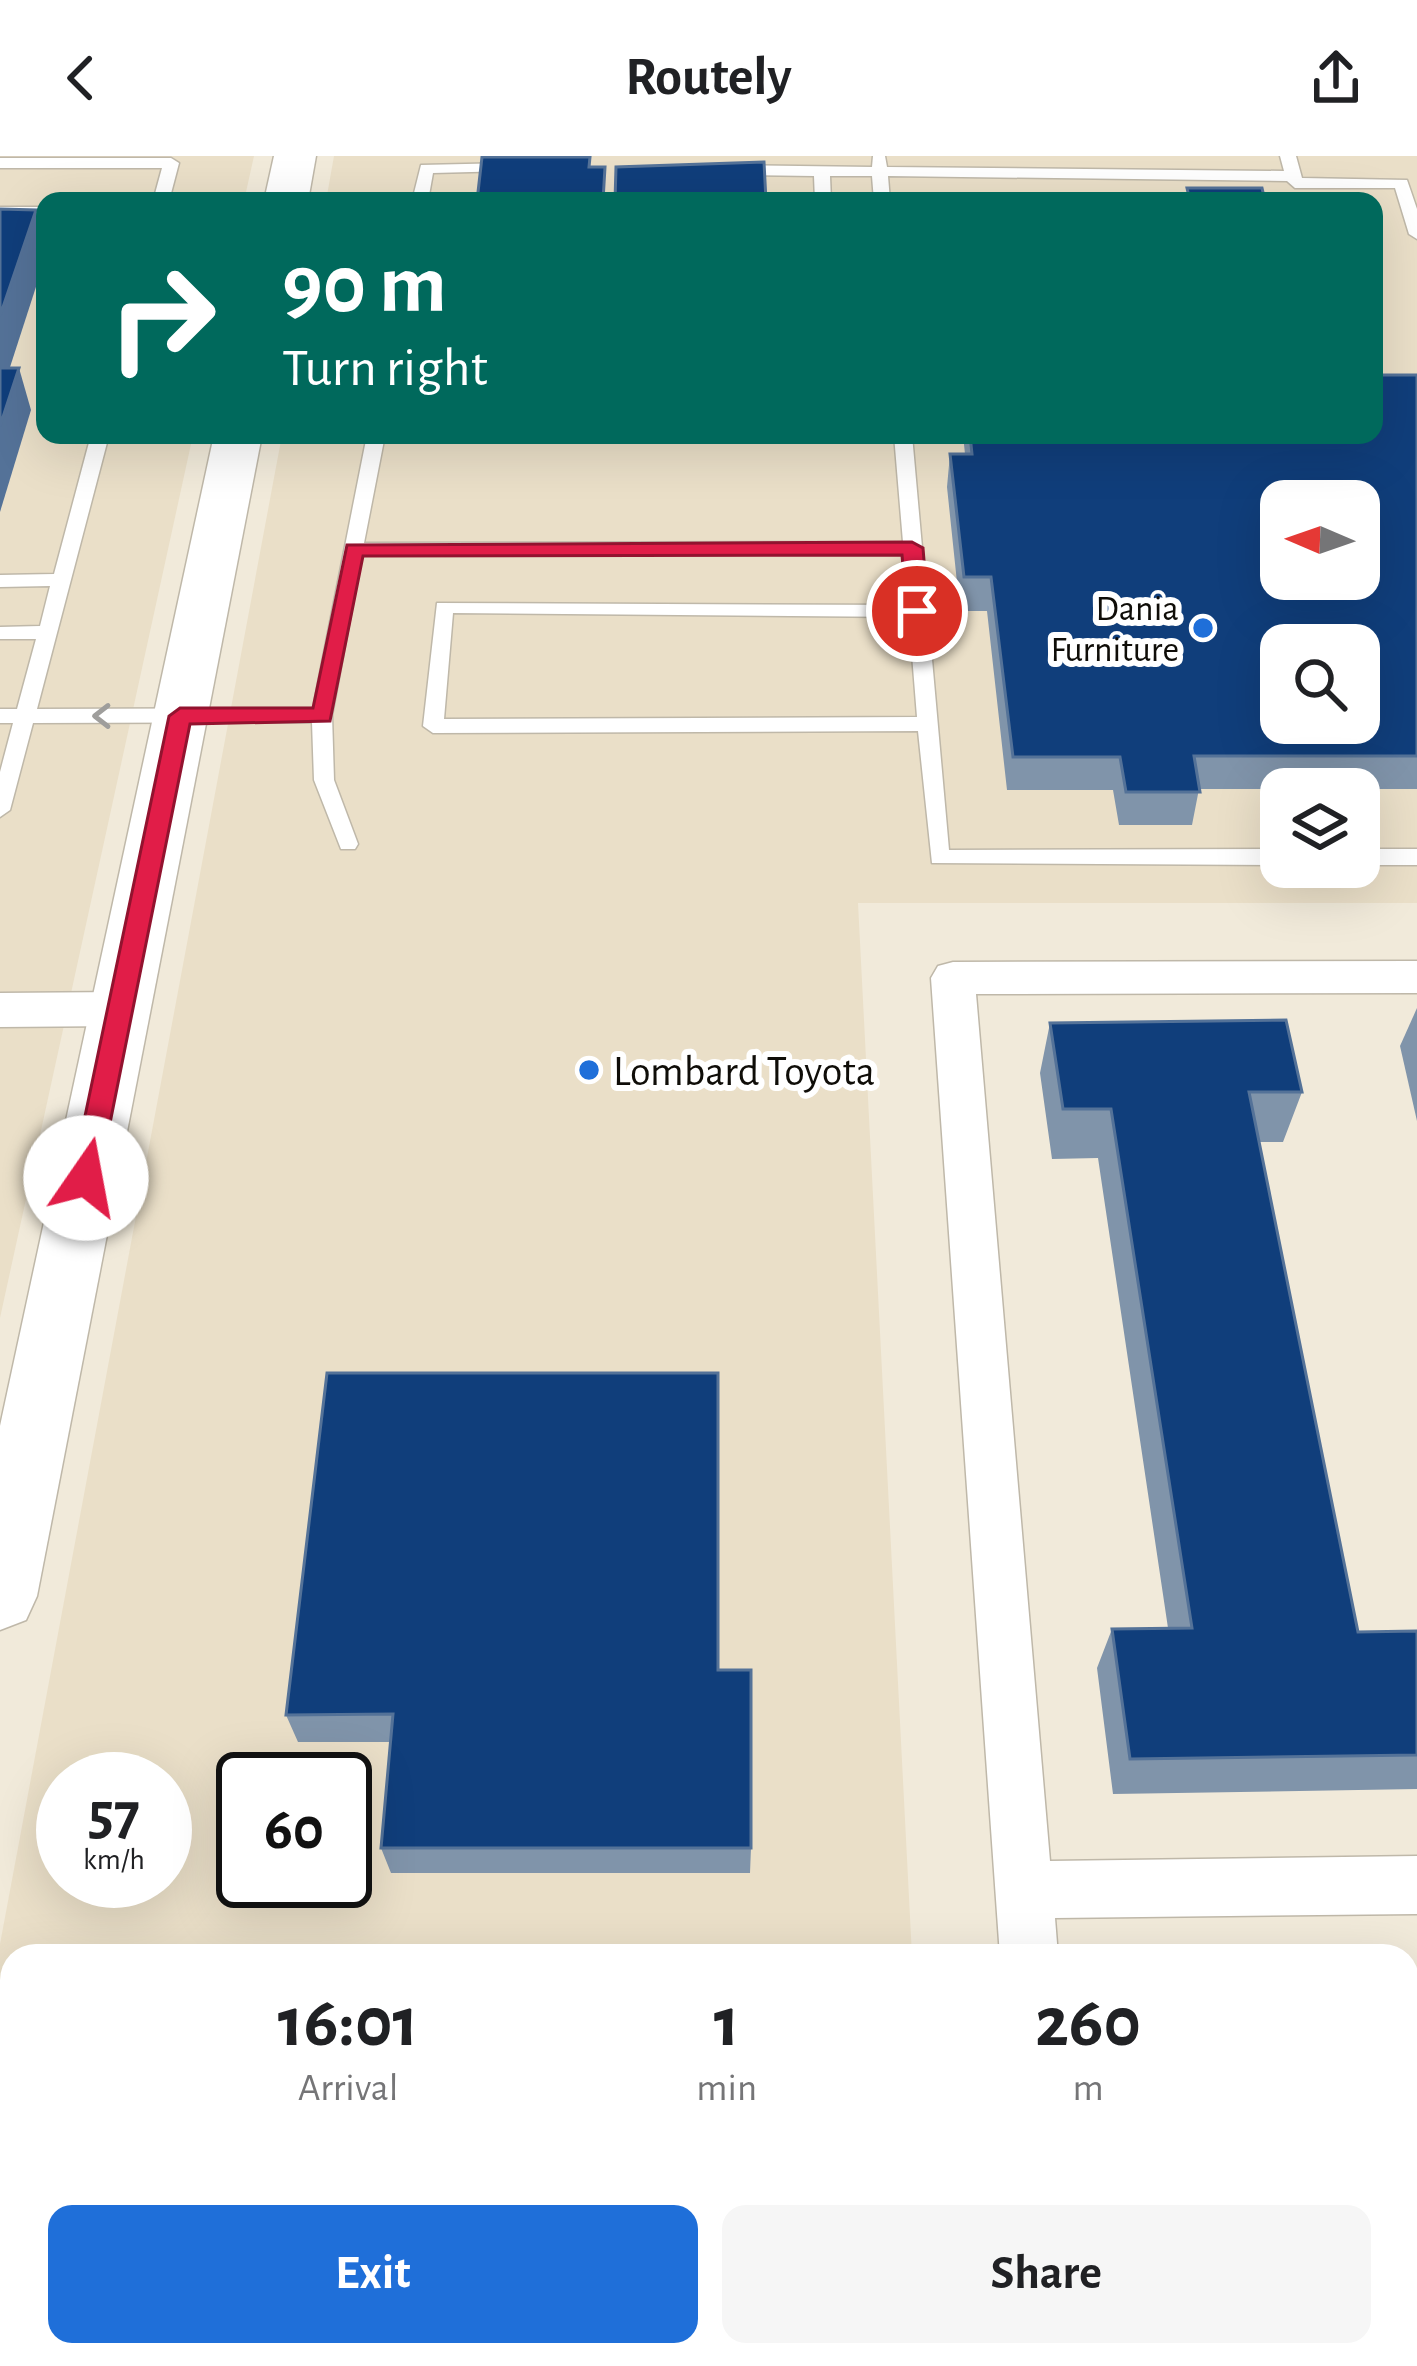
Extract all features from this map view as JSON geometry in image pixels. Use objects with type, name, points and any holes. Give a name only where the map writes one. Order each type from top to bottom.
[{"type":"main road","points":[[288,192],[295,156]]},
{"type":"main road","points":[[0,1596],[236,444]]},
{"type":"street","points":[[1028,1944],[953,978],[1417,976]]},
{"type":"street","points":[[0,1010],[120,1010]]},
{"type":"street","points":[[1024,1890],[1417,1886]]},
{"type":"lane","points":[[1288,156],[1298,192]]},
{"type":"lane","points":[[0,163],[171,163],[163,192]]},
{"type":"lane","points":[[706,169],[822,171],[879,164],[1401,183],[1417,234]]},
{"type":"lane","points":[[422,192],[426,168],[521,167]]},
{"type":"lane","points":[[822,171],[823,192]]},
{"type":"lane","points":[[0,212],[36,212]]},
{"type":"lane","points":[[0,810],[98,444]]},
{"type":"lane","points":[[348,844],[324,780],[322,715],[374,444]]},
{"type":"lane","points":[[904,444],[939,858],[1260,857]]},
{"type":"lane","points":[[354,549],[912,548]]},
{"type":"lane","points":[[0,581],[62,580]]},
{"type":"lane","points":[[917,611],[444,607],[434,727],[927,724]]},
{"type":"lane","points":[[0,633],[47,632]]},
{"type":"lane","points":[[0,716],[322,715]]},
{"type":"lane","points":[[1380,857],[1417,857]]},
{"type":"shaded area","points":[[0,156],[254,156],[246,192],[36,192],[36,444],[191,444],[0,1318]]},
{"type":"shaded area","points":[[334,156],[1417,156],[1417,903],[858,903],[911,1944],[0,1944],[280,444],[1383,444],[1383,192],[328,192]]},
{"type":"building","points":[[482,157],[590,157],[589,167],[605,167],[604,192],[478,192]]},
{"type":"building","points":[[764,162],[766,192],[615,192],[616,167]]},
{"type":"building","points":[[1187,188],[1262,188],[1263,192],[1188,192]]},
{"type":"building","points":[[0,209],[36,210],[0,316]]},
{"type":"building","points":[[0,368],[19,368],[0,426]]},
{"type":"building","name":"Dania Furniture","points":[[1383,375],[1417,375],[1417,756],[1194,756],[1200,792],[1126,792],[1120,757],[1013,757],[991,577],[964,577],[950,454],[972,454],[971,444],[1383,444]]},
{"type":"building","points":[[1286,1020],[1302,1092],[1249,1092],[1358,1632],[1417,1631],[1417,1755],[1130,1759],[1112,1629],[1192,1628],[1111,1109],[1063,1109],[1050,1023]]},
{"type":"building","points":[[327,1373],[718,1373],[718,1670],[751,1670],[751,1848],[381,1848],[393,1714],[286,1715]]},
{"type":"place","name":"Dania Furniture","points":[[1203,628]]},
{"type":"place","name":"Lombard Toyota","points":[[589,1070]]},
{"type":"route","points":[[86,1178],[180,716],[322,715],[354,549],[912,548],[917,611]]}]
